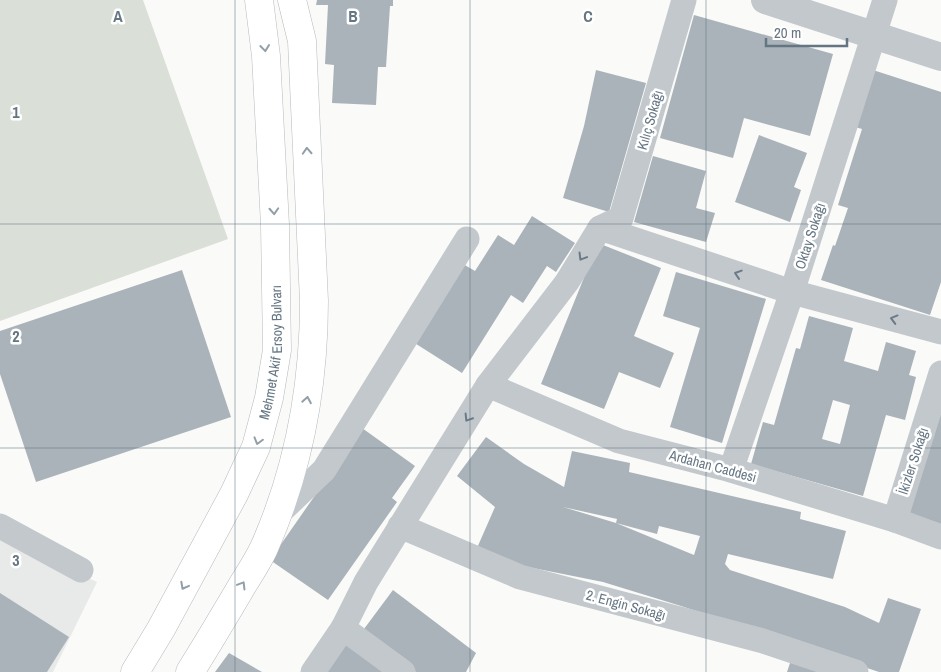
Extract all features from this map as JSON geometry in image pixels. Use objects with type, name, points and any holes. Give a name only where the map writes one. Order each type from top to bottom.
[{"type":"main road","name":"Mehmet Akif Ersoy Bulvarı","points":[[135,672],[161,629],[234,494],[256,447],[269,398],[277,350],[276,244],[266,56],[259,0]]},
{"type":"main road","points":[[190,672],[263,550],[278,514],[301,433],[310,382],[314,335],[314,301],[302,41],[292,0]]},
{"type":"street","name":"Kılıç Sokağı","points":[[600,228],[621,218],[684,0]]},
{"type":"street","points":[[765,0],[941,57]]},
{"type":"street","name":"Oktay Sokağı","points":[[731,470],[792,292],[885,0]]},
{"type":"street","points":[[313,672],[343,628],[366,582],[488,385],[567,282],[600,228],[792,292],[941,332]]},
{"type":"street","points":[[278,514],[324,470],[467,239]]},
{"type":"street","name":"İkizler Sokağı","points":[[894,520],[941,373]]},
{"type":"street","name":"Ardahan Caddesi","points":[[488,385],[619,441],[731,470],[894,520],[941,538]]},
{"type":"street","points":[[0,526],[80,570]]},
{"type":"street","name":"2. Engin Sokağı","points":[[400,526],[520,577],[763,642],[856,672]]},
{"type":"street","points":[[343,628],[403,672]]},
{"type":"shaded area","points":[[0,0],[143,0],[228,239],[0,321]]},
{"type":"shaded area","points":[[0,537],[97,582],[53,672],[0,672]]},
{"type":"building","points":[[317,0],[393,0],[393,6],[390,6],[386,67],[378,67],[376,105],[332,103],[334,65],[325,64],[328,5],[316,5]]},
{"type":"building","points":[[694,15],[833,54],[810,136],[744,118],[733,158],[660,138]]},
{"type":"building","points":[[596,70],[646,83],[609,212],[563,198],[584,126]]},
{"type":"building","points":[[873,70],[941,92],[941,282],[930,315],[821,280],[848,208],[838,205],[862,129],[855,127]]},
{"type":"building","points":[[759,135],[807,153],[794,187],[801,190],[790,222],[735,202]]},
{"type":"building","points":[[653,156],[706,171],[696,208],[715,213],[706,242],[634,222]]},
{"type":"building","points":[[532,216],[575,243],[556,272],[547,266],[523,303],[511,295],[462,373],[413,342],[463,264],[475,271],[498,235],[514,245]]},
{"type":"building","points":[[598,243],[661,268],[634,336],[674,353],[660,388],[619,372],[604,409],[541,384]]},
{"type":"building","points":[[182,270],[231,417],[36,482],[0,374],[0,331]]},
{"type":"building","points":[[676,272],[766,299],[722,443],[670,427],[700,328],[663,316]]},
{"type":"building","points":[[809,316],[853,328],[844,361],[878,371],[886,342],[916,351],[909,375],[916,377],[905,420],[886,415],[863,496],[751,464],[763,422],[774,425],[796,348],[800,349]],"holes":[[[833,400],[850,405],[840,444],[822,439]]]},
{"type":"building","points":[[941,406],[941,524],[906,512]]},
{"type":"building","points":[[362,428],[415,466],[392,498],[397,502],[328,600],[270,560]]},
{"type":"building","points":[[486,437],[524,464],[564,487],[572,451],[630,463],[629,472],[801,512],[800,519],[846,531],[833,579],[728,554],[725,564],[730,570],[845,607],[879,623],[888,598],[921,609],[899,672],[879,672],[603,582],[513,564],[477,548],[495,507],[457,476]],"holes":[[[563,507],[617,519],[616,523]],[[616,523],[657,534],[659,526],[700,536],[694,555]]]},
{"type":"building","points":[[393,590],[476,653],[466,672],[416,672],[361,633]]},
{"type":"building","points":[[0,593],[69,637],[47,672],[0,672]]},
{"type":"building","points":[[346,637],[386,672],[323,672]]},
{"type":"building","points":[[229,653],[262,672],[215,672]]},
{"type":"building","points":[[791,660],[824,672],[787,672]]}]
